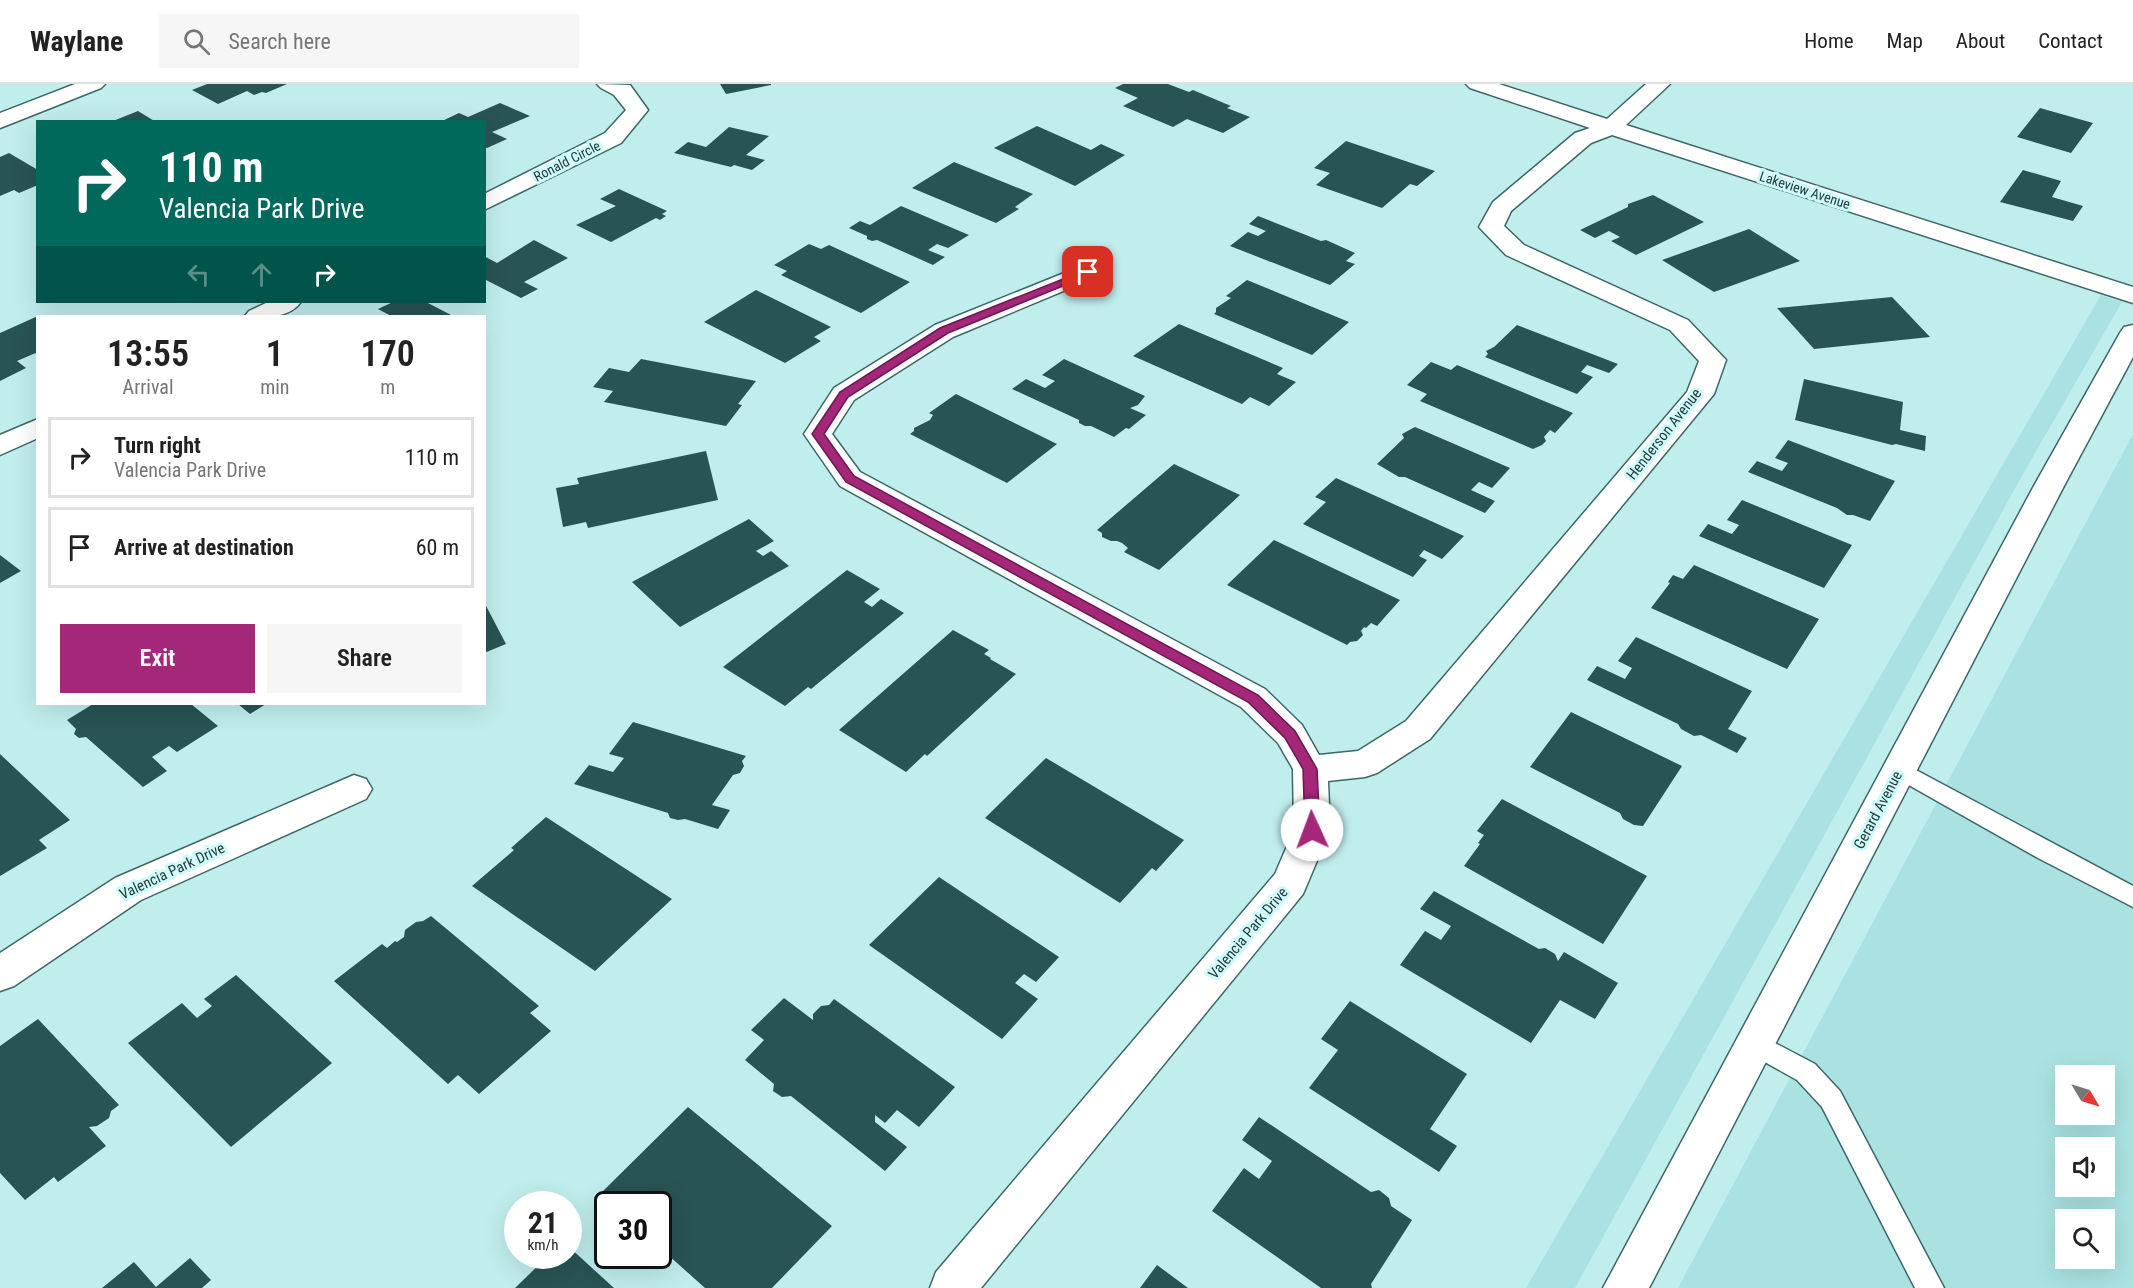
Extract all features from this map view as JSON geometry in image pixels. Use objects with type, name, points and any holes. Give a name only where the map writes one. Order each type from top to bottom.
[{"type":"street","points":[[0,121],[94,84]]},
{"type":"street","name":"Ronald Circle","points":[[486,202],[613,138],[637,110],[622,90],[608,84]]},
{"type":"street","name":"Lakeview Avenue","points":[[1476,84],[2133,295]]},
{"type":"street","name":"Henderson Avenue","points":[[1310,769],[1365,764],[1418,730],[1700,394],[1713,360],[1678,325],[1515,250],[1491,227],[1501,207],[1583,138],[1609,128],[1659,84]]},
{"type":"street","name":"Valencia Park Drive","points":[[952,1288],[1290,884],[1312,830],[1310,769],[1290,734],[1253,698],[850,479],[818,434],[844,394],[944,331],[1088,272]]},
{"type":"street","points":[[260,315],[286,303]]},
{"type":"street","name":"Gerard Avenue","points":[[1625,1288],[2044,495],[2133,333]]},
{"type":"street","points":[[0,446],[36,428]]},
{"type":"street","name":"Valencia Park Drive","points":[[0,974],[128,889],[354,789]]},
{"type":"lane","points":[[1899,769],[2133,897]]},
{"type":"lane","points":[[1754,1043],[1806,1072],[1831,1099],[1930,1288]]},
{"type":"shaded area","points":[[2101,295],[2122,302],[2023,474],[1575,1288],[1526,1288]]},
{"type":"shaded area","points":[[2133,434],[2133,1288],[1678,1288]]},
{"type":"building","points":[[207,84],[287,84],[266,93],[254,95],[247,91],[218,104],[192,90]]},
{"type":"building","points":[[720,84],[771,84],[771,85],[726,94]]},
{"type":"building","points":[[1123,84],[1168,84],[1189,92],[1193,90],[1231,106],[1227,108],[1250,117],[1223,133],[1187,119],[1173,127],[1123,106],[1138,98],[1115,88]]},
{"type":"building","points":[[500,103],[530,116],[492,132],[507,139],[487,148],[486,120],[444,120],[459,113],[468,117]]},
{"type":"building","points":[[2040,108],[2093,123],[2071,153],[2017,137]]},
{"type":"building","points":[[138,111],[153,120],[116,120]]},
{"type":"building","points":[[1037,126],[1091,150],[1101,144],[1125,155],[1075,186],[994,148]]},
{"type":"building","points":[[729,127],[769,136],[746,155],[765,160],[752,170],[674,153],[688,142],[706,147]]},
{"type":"building","points":[[1346,141],[1435,171],[1417,186],[1410,184],[1382,208],[1316,185],[1330,173],[1314,168]]},
{"type":"building","points":[[9,153],[36,169],[36,186],[19,193],[14,190],[0,196],[0,157]]},
{"type":"building","points":[[954,162],[1033,194],[1015,207],[1019,209],[996,223],[912,188]]},
{"type":"building","points":[[2023,170],[2061,181],[2052,197],[2083,206],[2073,221],[2000,202]]},
{"type":"building","points":[[619,189],[667,211],[662,214],[666,216],[660,220],[656,218],[611,242],[576,225],[616,206],[600,199]]},
{"type":"building","points":[[1653,195],[1704,222],[1636,255],[1611,241],[1620,237],[1609,231],[1595,238],[1580,230],[1628,207],[1628,204]]},
{"type":"building","points":[[901,206],[969,235],[948,248],[937,244],[928,250],[945,257],[933,265],[877,240],[867,239],[867,236],[849,228],[860,221],[870,225]]},
{"type":"building","points":[[1258,216],[1321,241],[1326,240],[1355,253],[1346,261],[1355,264],[1330,285],[1230,246],[1248,232],[1258,236],[1266,231],[1249,224]]},
{"type":"building","points":[[1749,229],[1800,261],[1714,292],[1662,260]]},
{"type":"building","points":[[534,240],[568,258],[524,282],[538,289],[521,298],[486,280],[486,257],[497,263]]},
{"type":"building","points":[[809,244],[821,249],[829,245],[910,282],[861,313],[781,275],[787,271],[774,265]]},
{"type":"building","points":[[1247,280],[1349,322],[1312,355],[1214,314],[1216,308],[1231,298],[1226,296]]},
{"type":"building","points":[[756,290],[831,327],[814,337],[821,341],[785,363],[704,322]]},
{"type":"building","points":[[1892,297],[1930,337],[1814,349],[1777,308]]},
{"type":"building","points":[[391,303],[428,303],[451,315],[389,315],[378,309]]},
{"type":"building","points":[[36,317],[36,353],[17,361],[26,368],[0,381],[0,333]]},
{"type":"building","points":[[1179,324],[1283,368],[1277,374],[1296,382],[1269,406],[1250,397],[1242,404],[1133,356]]},
{"type":"building","points":[[1517,325],[1618,364],[1609,373],[1587,365],[1581,372],[1593,377],[1577,394],[1485,357],[1488,354],[1486,351],[1494,347]]},
{"type":"building","points":[[641,359],[756,381],[738,404],[742,405],[726,426],[604,402],[613,391],[593,387],[609,368],[629,372]]},
{"type":"building","points":[[1064,359],[1145,396],[1138,405],[1130,408],[1146,415],[1129,429],[1126,428],[1114,437],[1091,426],[1085,426],[1079,423],[1079,420],[1012,389],[1026,379],[1045,388],[1055,381],[1042,375]]},
{"type":"building","points":[[1431,362],[1451,370],[1457,365],[1573,413],[1555,433],[1550,430],[1544,437],[1546,441],[1542,445],[1533,449],[1420,401],[1427,394],[1407,385]]},
{"type":"building","points":[[1804,379],[1903,402],[1900,430],[1926,436],[1925,451],[1892,445],[1795,420]]},
{"type":"building","points":[[956,394],[1057,444],[1007,483],[910,434],[914,428],[930,420],[933,415],[929,413]]},
{"type":"building","points":[[1415,427],[1510,468],[1492,488],[1479,482],[1471,490],[1495,501],[1485,513],[1405,477],[1399,477],[1377,464],[1404,438],[1402,434]]},
{"type":"building","points":[[1788,440],[1895,481],[1870,521],[1847,515],[1837,508],[1748,472],[1757,461],[1782,471],[1788,463],[1775,458]]},
{"type":"building","points":[[706,451],[718,500],[588,528],[586,522],[563,527],[556,488],[579,484],[577,478]]},
{"type":"building","points":[[1174,464],[1240,495],[1159,570],[1124,552],[1128,548],[1122,543],[1102,537],[1102,533],[1097,530]]},
{"type":"building","points":[[1336,478],[1464,536],[1442,559],[1424,550],[1419,556],[1427,560],[1413,577],[1303,524],[1326,502],[1315,497]]},
{"type":"building","points":[[1742,500],[1852,545],[1824,588],[1699,536],[1708,524],[1732,534],[1739,525],[1727,520]]},
{"type":"building","points":[[749,519],[774,541],[756,551],[763,556],[771,551],[789,566],[680,627],[632,582]]},
{"type":"building","points":[[1274,540],[1400,600],[1377,626],[1371,623],[1366,628],[1364,627],[1361,631],[1363,635],[1357,641],[1347,645],[1227,585]]},
{"type":"building","points":[[0,555],[21,571],[0,583]]},
{"type":"building","points":[[1694,565],[1819,619],[1787,669],[1651,608],[1670,583],[1668,582],[1673,575],[1683,579]]},
{"type":"building","points":[[847,570],[880,589],[864,602],[872,607],[881,599],[904,613],[811,689],[808,687],[785,706],[723,667]]},
{"type":"building","points":[[486,606],[506,644],[486,652]]},
{"type":"building","points":[[953,630],[989,650],[984,654],[1016,674],[927,756],[925,754],[906,772],[839,730]]},
{"type":"building","points":[[1636,637],[1752,691],[1728,729],[1747,738],[1737,753],[1701,735],[1694,736],[1681,729],[1678,724],[1587,680],[1597,666],[1625,679],[1632,668],[1618,661]]},
{"type":"building","points":[[91,705],[192,705],[218,726],[177,752],[169,746],[152,757],[167,771],[143,787],[86,737],[79,738],[74,734],[76,729],[67,720]]},
{"type":"building","points":[[239,705],[264,705],[250,714]]},
{"type":"building","points":[[1571,712],[1682,766],[1643,826],[1634,825],[1623,819],[1620,813],[1530,767]]},
{"type":"building","points":[[633,722],[746,756],[742,761],[744,766],[740,773],[733,775],[712,805],[730,810],[718,829],[685,819],[670,818],[668,813],[574,784],[589,765],[613,772],[624,758],[609,754]]},
{"type":"building","points":[[0,754],[70,820],[39,840],[47,848],[0,876]]},
{"type":"building","points":[[1046,758],[1184,840],[1156,871],[1152,868],[1120,903],[985,818]]},
{"type":"building","points":[[1502,799],[1647,876],[1603,944],[1464,866],[1484,835],[1477,831]]},
{"type":"building","points":[[546,817],[672,899],[595,971],[472,886],[514,850],[511,848]]},
{"type":"building","points":[[939,877],[1059,957],[1036,982],[1024,974],[1015,983],[1038,999],[1002,1039],[869,945]]},
{"type":"building","points":[[1434,891],[1539,949],[1545,948],[1555,954],[1558,961],[1564,952],[1618,983],[1595,1019],[1560,1000],[1531,1043],[1400,965],[1425,931],[1441,940],[1451,926],[1420,909]]},
{"type":"building","points":[[431,916],[539,1006],[530,1013],[551,1031],[479,1094],[458,1075],[448,1084],[334,981],[382,944],[387,948],[404,937],[405,930],[416,922]]},
{"type":"building","points":[[236,975],[332,1063],[231,1147],[128,1043],[182,1003],[197,1018],[212,1006],[204,999]]},
{"type":"building","points":[[784,998],[813,1020],[813,1014],[821,1006],[829,1005],[834,999],[955,1087],[919,1127],[897,1110],[885,1123],[875,1115],[875,1122],[907,1147],[885,1171],[791,1096],[782,1097],[773,1091],[774,1084],[745,1060],[764,1040],[751,1030]]},
{"type":"building","points":[[1350,1001],[1467,1074],[1430,1129],[1457,1146],[1439,1172],[1309,1088],[1338,1050],[1321,1039]]},
{"type":"building","points":[[38,1019],[119,1105],[111,1111],[109,1118],[97,1126],[89,1127],[106,1146],[58,1182],[54,1177],[25,1200],[0,1173],[0,1046]]},
{"type":"building","points":[[688,1107],[832,1226],[772,1288],[705,1288],[672,1259],[672,1191],[603,1191]]},
{"type":"building","points":[[1259,1117],[1371,1192],[1379,1190],[1389,1198],[1391,1206],[1412,1220],[1371,1284],[1372,1288],[1321,1288],[1212,1211],[1244,1168],[1259,1179],[1272,1161],[1242,1140]]},
{"type":"building","points":[[190,1258],[211,1280],[202,1288],[102,1288],[134,1262],[156,1287]]},
{"type":"building","points":[[582,1259],[614,1288],[515,1288],[535,1269],[582,1269]]},
{"type":"building","points":[[1157,1265],[1188,1288],[1140,1288]]},
{"type":"route","points":[[1088,272],[944,331],[844,394],[818,434],[850,479],[1253,698],[1290,734],[1310,769],[1312,830]]}]
